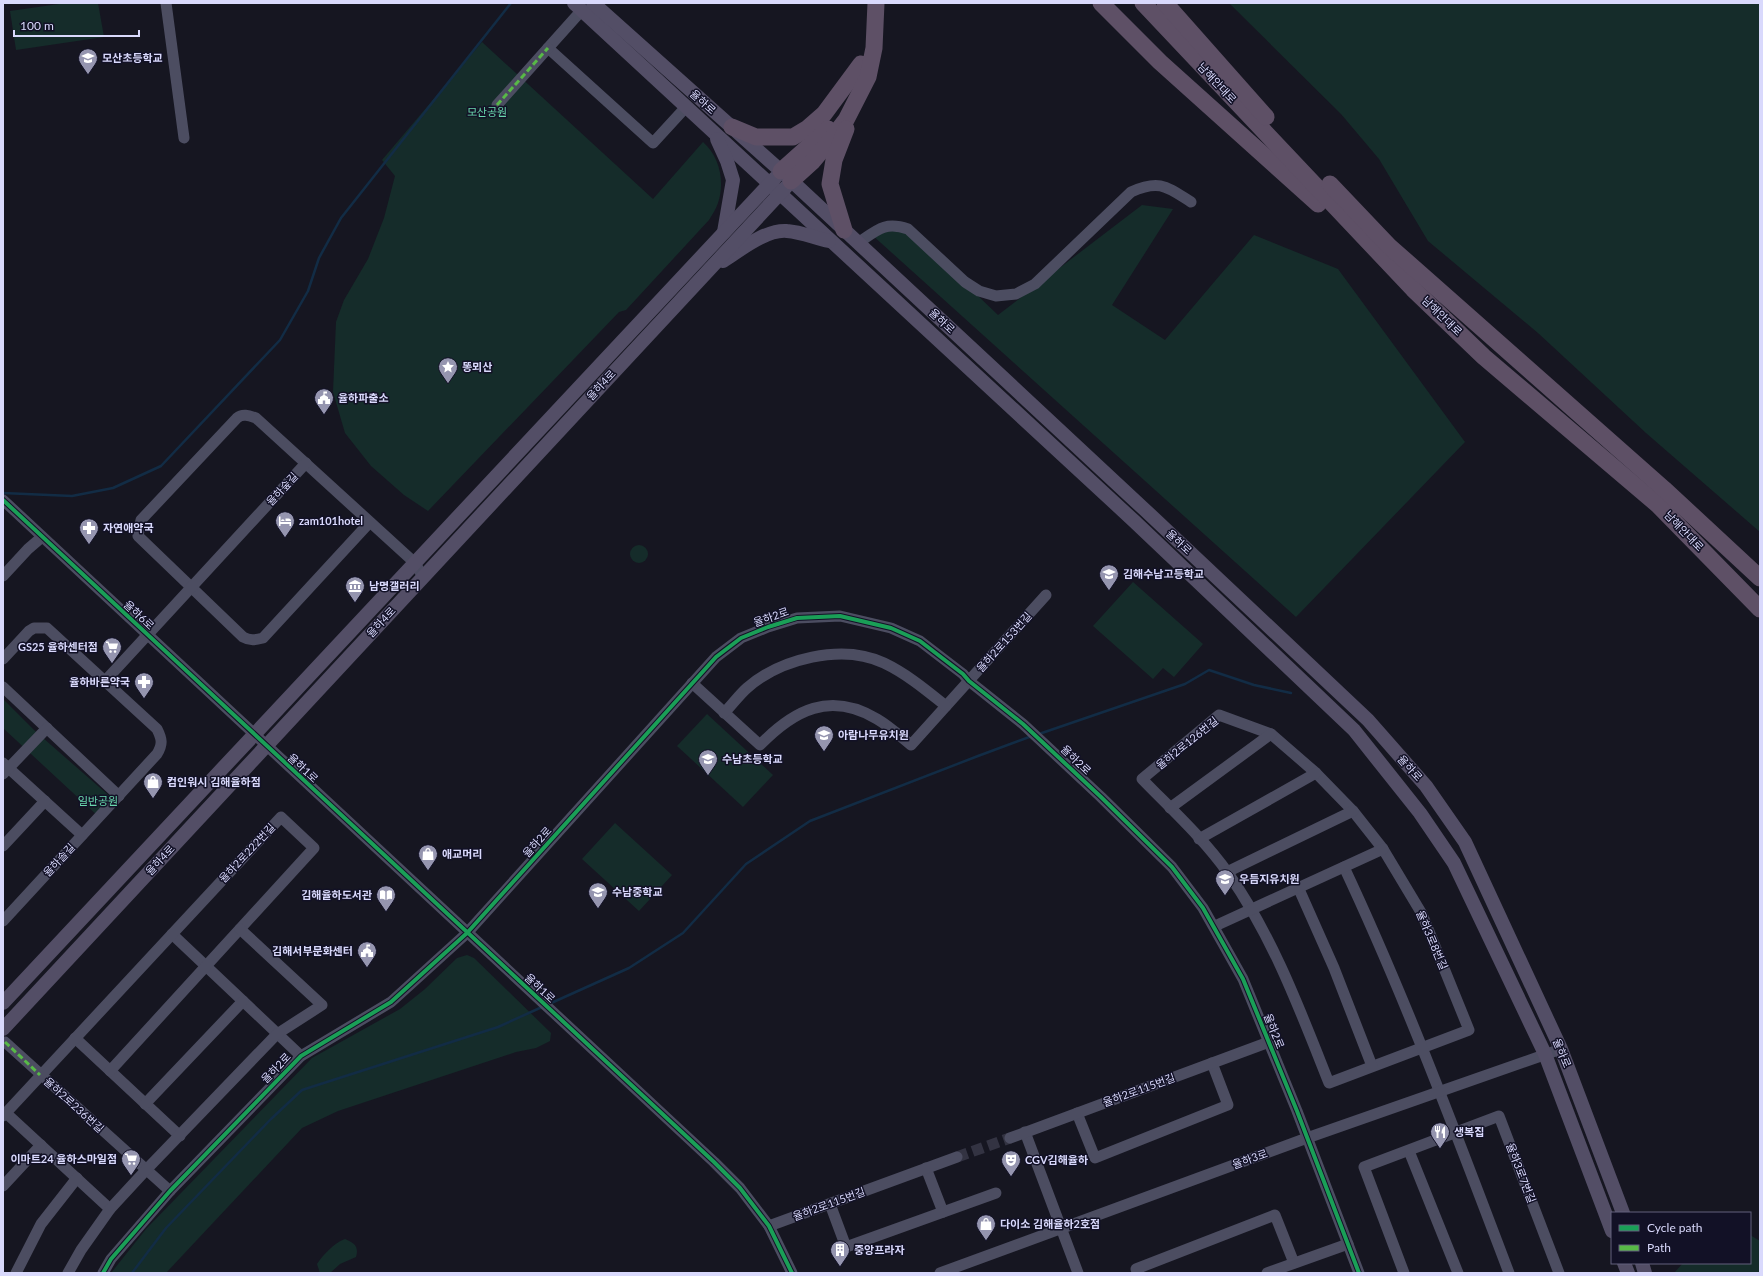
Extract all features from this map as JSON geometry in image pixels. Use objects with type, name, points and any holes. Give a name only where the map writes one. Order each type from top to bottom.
[{"type":"highway","points":[[844,230],[830,184],[834,160],[844,132],[861,104],[865,71],[865,3]]},
{"type":"highway","points":[[786,176],[812,162],[846,120],[874,48],[876,3]]},
{"type":"highway","points":[[1101,3],[1160,62],[1413,289]]},
{"type":"highway","name":"남해안대로","points":[[1143,3],[1413,289],[1484,357],[1658,505],[1760,609]]},
{"type":"highway","name":"남해안대로","points":[[1165,3],[1263,114],[1389,246],[1664,490],[1760,578]]},
{"type":"highway","points":[[732,127],[756,137],[794,137],[808,128],[824,114],[865,71]]},
{"type":"main road","name":"율하로","points":[[583,5],[686,107],[1134,521],[1354,730],[1420,813],[1454,862],[1545,1054],[1611,1228]]},
{"type":"main road","name":"율하로","points":[[583,5],[732,127],[786,176],[1368,720],[1426,786],[1465,842],[1561,1049],[1623,1212]]},
{"type":"main road","points":[[713,132],[727,161],[733,180],[723,233]]},
{"type":"main road","name":"율하4로","points":[[4,1036],[266,746],[704,274],[786,176]]},
{"type":"main road","name":"율하4로","points":[[3,1003],[723,233],[774,189]]},
{"type":"main road","points":[[704,274],[748,245],[768,234],[785,231],[831,241]]},
{"type":"street","points":[[166,3],[184,138]]},
{"type":"street","points":[[497,105],[548,48],[583,5]]},
{"type":"street","name":"율하로","points":[[548,48],[653,143],[686,107]]},
{"type":"street","points":[[858,243],[883,227],[897,225],[908,229],[965,282],[979,291],[996,296],[1016,294],[1035,284],[1131,192],[1145,186],[1163,185],[1191,202]]},
{"type":"street","points":[[306,463],[256,418],[250,416],[240,416],[141,520],[138,536],[243,637],[249,640],[263,638],[370,522]]},
{"type":"street","name":"율하숲길","points":[[105,681],[306,463],[415,563],[423,577]]},
{"type":"street","name":"율하6로","points":[[3,500],[254,734]]},
{"type":"street","points":[[3,576],[42,536]]},
{"type":"street","name":"율하2로153번길","points":[[692,683],[760,745],[781,724],[803,711],[831,705],[847,706],[864,712],[878,720],[911,745],[1046,595]]},
{"type":"street","name":"율하2로","points":[[103,1273],[111,1259],[170,1191],[301,1056],[391,1002],[467,933],[716,657],[741,638],[768,627],[797,618],[826,616],[840,616],[891,628],[920,641],[963,674],[969,681],[1023,724],[1052,750],[1172,867],[1215,926],[1243,979],[1359,1273]]},
{"type":"street","points":[[3,659],[34,628],[47,628],[157,729],[162,739],[162,744],[157,754],[82,836]]},
{"type":"street","points":[[724,712],[747,688],[769,673],[798,660],[830,654],[854,655],[882,662],[907,675],[946,706]]},
{"type":"street","points":[[3,688],[119,796]]},
{"type":"street","name":"율하2로126번길","points":[[1252,908],[1227,872],[1199,839],[1142,779],[1219,715],[1271,734],[1316,773],[1353,811],[1384,849]]},
{"type":"street","points":[[5,768],[47,728]]},
{"type":"street","name":"율하1로","points":[[254,734],[714,1162],[740,1188],[769,1226],[792,1273]]},
{"type":"street","points":[[1170,808],[1271,734]]},
{"type":"street","name":"율하솔길","points":[[3,920],[82,836],[45,801],[5,768]]},
{"type":"street","points":[[1199,839],[1316,773]]},
{"type":"street","points":[[3,846],[45,801]]},
{"type":"street","points":[[1227,872],[1353,811]]},
{"type":"street","name":"율하2로222번길","points":[[40,1075],[281,816],[314,848],[110,1071]]},
{"type":"street","points":[[1215,926],[1384,849]]},
{"type":"street","name":"율하3로8번길","points":[[1252,908],[1288,978],[1329,1083],[1469,1030],[1422,914],[1384,849]]},
{"type":"street","points":[[1344,867],[1376,936],[1422,1048],[1509,1273]]},
{"type":"street","points":[[1298,887],[1334,968],[1372,1066]]},
{"type":"street","points":[[68,1273],[110,1209],[146,1170],[277,1034],[322,1006],[240,929]]},
{"type":"street","points":[[172,934],[301,1056]]},
{"type":"street","points":[[145,1104],[242,1001]]},
{"type":"street","points":[[4,1036],[40,1075]]},
{"type":"street","points":[[75,1038],[180,1136]]},
{"type":"street","name":"율하2로115번길","points":[[1010,1138],[1268,1042]]},
{"type":"street","name":"율하3로","points":[[940,1273],[1307,1138],[1561,1049]]},
{"type":"street","points":[[1077,1113],[1094,1158],[1228,1105],[1212,1063]]},
{"type":"street","name":"율하2로236번길","points":[[110,1209],[41,1145],[4,1115],[40,1075],[170,1191]]},
{"type":"street","name":"율하3로7번길","points":[[1404,1273],[1364,1167],[1499,1116],[1559,1273]]},
{"type":"street","points":[[1025,1132],[1078,1273]]},
{"type":"street","points":[[3,1186],[41,1145]]},
{"type":"street","points":[[1408,1151],[1458,1273]]},
{"type":"street","name":"율하2로115번길","points":[[769,1226],[957,1157]]},
{"type":"street","points":[[926,1168],[943,1212]]},
{"type":"street","points":[[16,1273],[41,1224],[77,1178]]},
{"type":"street","points":[[830,1204],[846,1247],[996,1193]]},
{"type":"street","points":[[1138,1273],[1136,1269],[1275,1215],[1294,1263]]},
{"type":"street","points":[[1267,1273],[1348,1244]]},
{"type":"green space","points":[[66,3],[98,3],[104,37],[16,50],[10,11]]},
{"type":"green space","points":[[1229,3],[1760,3],[1760,532],[1646,433],[1538,333],[1428,241],[1379,159],[1341,114]]},
{"type":"green space","name":"모산공원","points":[[482,42],[653,199],[703,142],[714,155],[717,162],[720,170],[721,187],[717,205],[709,220],[626,310],[619,312],[428,511],[404,495],[371,466],[345,433],[333,392],[336,322],[344,300],[368,259],[384,218],[395,176],[382,160]]},
{"type":"green space","points":[[1142,205],[1173,209],[1112,305],[1165,340],[1254,235],[1338,269],[1465,442],[1296,617],[871,234],[883,227],[908,229],[998,315]]},
{"type":"green space","points":[[639,545],[645,548],[648,554],[645,560],[639,563],[633,560],[630,554],[633,548]]},
{"type":"green space","points":[[1133,582],[1203,644],[1174,677],[1163,668],[1153,679],[1093,626]]},
{"type":"green space","name":"일반공원","points":[[3,699],[35,731],[114,800],[99,817],[3,728]]},
{"type":"green space","points":[[707,714],[773,775],[743,807],[677,746]]},
{"type":"green space","points":[[615,823],[672,875],[639,911],[582,859]]},
{"type":"green space","points":[[467,955],[474,958],[551,1033],[550,1041],[536,1048],[516,1052],[338,1111],[302,1128],[166,1273],[111,1273],[146,1229],[312,1058],[400,1009],[425,989],[457,958]]},
{"type":"green space","points":[[1751,1236],[1760,1241],[1760,1273],[1675,1272],[1682,1264],[1751,1264]]},
{"type":"green space","points":[[345,1239],[355,1246],[357,1251],[356,1257],[340,1264],[330,1273],[320,1273],[317,1264],[319,1261],[333,1246]]},
{"type":"waterway","points":[[3,493],[72,496],[113,488],[161,466],[280,340],[308,291],[319,258],[341,218],[511,3]]},
{"type":"waterway","points":[[1039,734],[1185,684],[1209,670],[1254,685],[1291,693]]},
{"type":"waterway","points":[[549,1004],[629,968],[683,933],[746,864],[810,821],[1032,736]]},
{"type":"waterway","points":[[132,1273],[166,1228],[271,1119],[302,1090],[498,1027],[542,1007]]},
{"type":"tunnel","points":[[957,1157],[1010,1138]]},
{"type":"marked path","points":[[497,105],[548,48]]},
{"type":"marked path","points":[[5,1042],[40,1075]]},
{"type":"cycle path","points":[[3,500],[714,1162],[740,1188],[769,1226],[792,1273]]},
{"type":"cycle path","points":[[103,1273],[111,1259],[170,1191],[301,1056],[391,1002],[467,933],[716,657],[741,638],[768,627],[797,618],[840,616],[891,628],[920,641],[963,674],[969,681],[1023,724],[1101,797],[1172,867],[1203,908],[1243,979],[1297,1111],[1359,1273]]},
{"type":"place","name":"모산초등학교","points":[[88,75]]},
{"type":"place","name":"똥뫼산","points":[[448,384]]},
{"type":"place","name":"율하파출소","points":[[324,415]]},
{"type":"place","name":"zam101hotel","points":[[285,538]]},
{"type":"place","name":"자연애약국","points":[[89,545]]},
{"type":"place","name":"김해수남고등학교","points":[[1109,591]]},
{"type":"place","name":"남명갤러리","points":[[355,603]]},
{"type":"place","name":"GS25 율하센터점","points":[[112,664]]},
{"type":"place","name":"율하바른약국","points":[[144,699]]},
{"type":"place","name":"아람나무유치원","points":[[824,752]]},
{"type":"place","name":"수남초등학교","points":[[708,776]]},
{"type":"place","name":"컴인워시 김해율하점","points":[[153,799]]},
{"type":"place","name":"애교머리","points":[[428,871]]},
{"type":"place","name":"우듬지유치원","points":[[1225,896]]},
{"type":"place","name":"수남중학교","points":[[598,909]]},
{"type":"place","name":"김해율하도서관","points":[[386,912]]},
{"type":"place","name":"김해서부문화센터","points":[[367,968]]},
{"type":"place","name":"생복집","points":[[1440,1149]]},
{"type":"place","name":"이마트24 율하스마일점","points":[[131,1176]]},
{"type":"place","name":"CGV김해율하","points":[[1011,1177]]},
{"type":"place","name":"다이소 김해율하2호점","points":[[986,1241]]},
{"type":"place","name":"중앙프라자","points":[[840,1267]]}]
